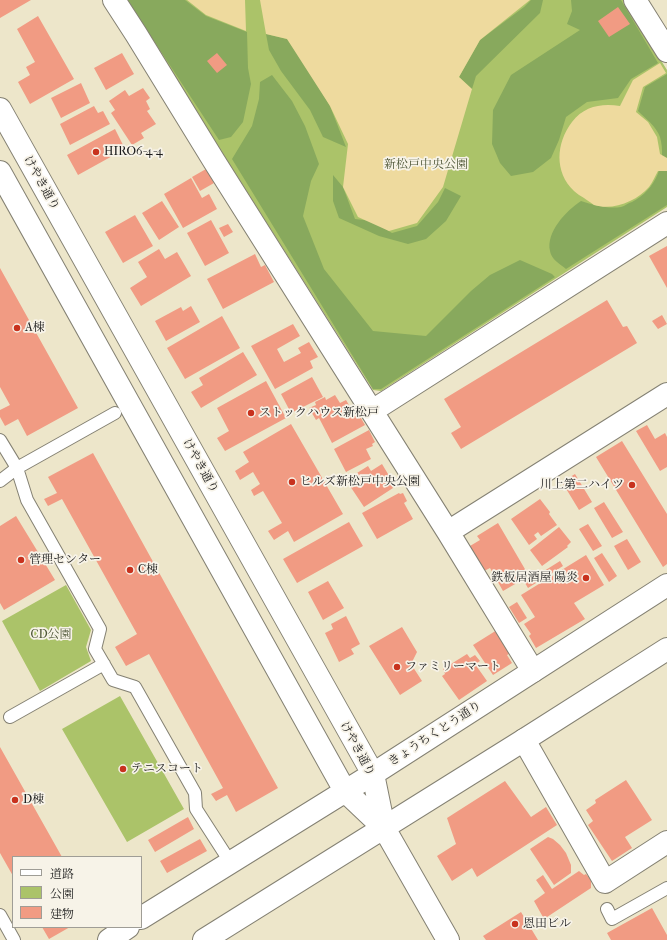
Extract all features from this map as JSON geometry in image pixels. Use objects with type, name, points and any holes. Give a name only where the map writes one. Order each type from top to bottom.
[{"type":"street","points":[[114,0],[214,162],[448,532],[533,671]]},
{"type":"street","points":[[635,0],[667,51]]},
{"type":"street","name":"けやき通り","points":[[0,109],[373,774],[384,828]]},
{"type":"street","name":"けやき通り","points":[[0,172],[345,791],[384,828],[448,940]]},
{"type":"street","points":[[372,411],[667,223]]},
{"type":"street","points":[[448,532],[667,394]]},
{"type":"street","name":"きょうちくとう通り","points":[[142,917],[373,774],[667,585]]},
{"type":"street","points":[[204,940],[667,649]]},
{"type":"street","points":[[524,740],[605,882],[667,842]]},
{"type":"street","points":[[109,940],[127,928]]},
{"type":"lane","points":[[0,481],[17,468],[115,413]]},
{"type":"lane","points":[[0,440],[17,468],[27,500],[100,629],[95,648],[113,680],[135,687],[195,793],[196,809],[225,854]]},
{"type":"lane","points":[[10,717],[104,664]]},
{"type":"lane","points":[[607,909],[612,920],[667,888]]},
{"type":"lane","points":[[0,915],[14,940]]},
{"type":"green space","name":"新松戸中央公園","points":[[125,0],[623,0],[667,70],[667,207],[381,391],[373,390]]},
{"type":"green space","points":[[127,0],[185,0],[206,16],[247,32],[248,68],[251,84],[243,122],[231,137],[219,140]]},
{"type":"green space","points":[[531,0],[543,0],[540,13],[476,76],[472,89],[459,77],[480,40]]},
{"type":"green space","points":[[571,0],[621,0],[658,63],[631,79],[618,98],[587,102],[566,117],[559,140],[551,158],[533,172],[511,176],[500,163],[492,144],[493,110],[511,75],[580,30],[567,24],[572,11]]},
{"type":"green space","points":[[266,34],[287,39],[305,64],[330,106],[346,147],[323,137],[310,110],[281,71],[269,50]]},
{"type":"green space","points":[[667,74],[667,205],[566,269],[552,256],[550,244],[554,229],[569,210],[581,201],[606,207],[624,206],[640,197],[653,183],[658,174],[662,156],[660,137],[653,126],[638,111],[645,87]]},
{"type":"green space","points":[[272,75],[292,101],[305,126],[319,164],[311,181],[303,216],[324,269],[373,331],[426,336],[471,291],[490,275],[520,260],[552,274],[555,277],[381,389],[373,389],[232,159],[252,126],[259,99],[260,82]]},
{"type":"green space","points":[[333,175],[343,187],[355,219],[372,221],[392,233],[417,226],[438,202],[445,188],[461,196],[446,221],[426,239],[408,244],[379,236],[339,218],[333,201]]},
{"type":"green space","name":"CD公園","points":[[66,585],[91,630],[86,647],[91,661],[40,691],[2,621]]},
{"type":"green space","name":"テニスコート","points":[[120,696],[184,809],[127,842],[62,729]]},
{"type":"sand","points":[[187,0],[245,0],[246,31],[206,15]]},
{"type":"sand","points":[[260,0],[530,0],[480,40],[459,77],[472,89],[443,187],[417,223],[389,231],[358,217],[343,187],[348,144],[330,106],[287,39],[266,34]]},
{"type":"sand","points":[[660,63],[666,73],[643,87],[636,112],[648,122],[657,137],[660,154],[667,158],[667,171],[658,171],[652,183],[644,192],[638,197],[624,204],[609,207],[594,205],[574,191],[563,175],[560,166],[560,148],[567,130],[572,122],[582,112],[588,109],[607,105],[620,106],[633,80]]},
{"type":"building","points":[[0,0],[31,0],[0,18]]},
{"type":"building","points":[[618,7],[630,24],[609,37],[598,21]]},
{"type":"building","points":[[38,16],[74,79],[30,104],[18,82],[30,75],[26,67],[35,62],[17,29]]},
{"type":"building","points":[[122,53],[134,74],[106,90],[94,68]]},
{"type":"building","points":[[217,53],[227,65],[217,73],[207,61]]},
{"type":"building","points":[[81,83],[90,103],[61,118],[51,98]]},
{"type":"building","points":[[143,88],[150,98],[146,101],[150,109],[147,111],[156,124],[141,133],[144,138],[132,145],[111,113],[115,110],[109,101],[125,90],[129,96]]},
{"type":"building","points":[[94,106],[98,113],[103,111],[110,124],[70,145],[60,124]]},
{"type":"building","name":"HIRO6-4-4","points":[[115,129],[125,149],[78,175],[67,155]]},
{"type":"building","points":[[206,169],[214,183],[200,191],[192,177]]},
{"type":"building","points":[[191,178],[202,198],[209,194],[217,209],[183,228],[164,194]]},
{"type":"building","points":[[162,201],[179,227],[159,240],[142,213]]},
{"type":"building","points":[[135,215],[153,246],[123,263],[105,232]]},
{"type":"building","points":[[211,220],[229,253],[205,266],[187,233]]},
{"type":"building","points":[[228,224],[233,232],[224,237],[219,228]]},
{"type":"building","points":[[667,246],[667,288],[649,256]]},
{"type":"building","points":[[159,249],[165,259],[177,252],[191,276],[141,306],[130,288],[147,277],[138,262]]},
{"type":"building","points":[[255,254],[261,267],[265,265],[274,282],[223,309],[207,279]]},
{"type":"building","name":"A棟","points":[[0,268],[78,408],[27,436],[18,419],[5,426],[0,417],[0,410],[10,405],[0,387]]},
{"type":"building","points":[[607,300],[623,327],[627,326],[637,343],[461,449],[451,433],[461,427],[444,399]]},
{"type":"building","points":[[191,306],[200,322],[166,341],[155,321],[181,307],[183,311]]},
{"type":"building","points":[[662,315],[667,324],[658,329],[652,321]]},
{"type":"building","points":[[222,316],[240,348],[185,379],[167,348]]},
{"type":"building","points":[[293,324],[300,336],[277,349],[284,362],[301,353],[298,348],[309,342],[318,357],[310,361],[313,368],[275,389],[251,346]]},
{"type":"building","points":[[243,352],[257,375],[201,408],[191,392],[203,385],[199,378]]},
{"type":"building","points":[[312,377],[323,397],[291,413],[281,394]]},
{"type":"building","name":"ストックハウス新松戸","points":[[266,381],[286,418],[225,451],[217,438],[229,431],[217,408]]},
{"type":"building","points":[[335,395],[340,403],[346,400],[352,410],[355,408],[365,425],[332,443],[319,418],[316,420],[309,408],[316,405],[315,402],[325,397],[326,400]]},
{"type":"building","name":"ヒルズ新松戸中央公園","points":[[291,424],[343,514],[294,542],[288,531],[274,540],[268,531],[282,523],[263,491],[254,496],[251,490],[260,484],[253,472],[240,480],[235,471],[249,462],[243,452]]},
{"type":"building","points":[[647,425],[655,439],[665,433],[667,437],[667,467],[660,471],[636,431]]},
{"type":"building","points":[[369,430],[375,442],[372,444],[373,446],[366,449],[371,459],[346,472],[334,449]]},
{"type":"building","name":"川上第二ハイツ","points":[[622,441],[667,514],[667,564],[663,567],[596,457]]},
{"type":"building","name":"C棟","points":[[93,453],[278,788],[236,812],[227,795],[216,801],[211,794],[223,788],[149,654],[126,666],[115,647],[137,634],[62,499],[48,506],[44,499],[57,493],[48,477]]},
{"type":"building","points":[[382,464],[391,479],[388,480],[393,488],[364,507],[346,480],[368,466],[371,471]]},
{"type":"building","points":[[575,474],[592,502],[579,510],[562,482]]},
{"type":"building","points":[[399,493],[403,493],[407,501],[404,503],[413,519],[377,539],[362,513]]},
{"type":"building","points":[[540,499],[550,512],[549,514],[557,525],[541,536],[538,532],[534,535],[537,539],[529,545],[511,519]]},
{"type":"building","points":[[604,502],[623,532],[612,538],[594,508]]},
{"type":"building","name":"管理センター","points":[[16,516],[55,580],[4,610],[0,603],[0,526]]},
{"type":"building","points":[[349,522],[363,546],[297,583],[283,559]]},
{"type":"building","points":[[498,523],[529,576],[503,591],[490,568],[484,571],[470,546],[480,540],[477,536]]},
{"type":"building","points":[[588,524],[602,546],[593,551],[579,529]]},
{"type":"building","points":[[559,527],[571,542],[567,546],[568,547],[542,566],[530,550]]},
{"type":"building","points":[[627,539],[641,562],[628,570],[614,546]]},
{"type":"building","points":[[602,553],[617,576],[609,582],[594,558]]},
{"type":"building","points":[[586,555],[604,585],[574,603],[585,619],[536,648],[529,636],[531,634],[524,624],[535,617],[521,595]]},
{"type":"building","points":[[560,561],[563,566],[528,588],[525,583]]},
{"type":"building","points":[[328,581],[344,608],[323,620],[308,592]]},
{"type":"building","points":[[517,602],[527,618],[519,623],[509,607]]},
{"type":"building","points":[[346,616],[360,644],[351,649],[354,654],[339,662],[325,633],[333,629],[331,624]]},
{"type":"building","points":[[402,627],[417,652],[411,664],[422,681],[400,695],[369,646]]},
{"type":"building","points":[[497,630],[511,653],[507,655],[512,663],[493,675],[473,645]]},
{"type":"building","points":[[467,654],[470,658],[475,655],[480,661],[475,664],[487,681],[459,700],[442,676],[445,674],[443,669]]},
{"type":"building","name":"D棟","points":[[0,747],[61,856],[12,856],[12,874],[0,853]]},
{"type":"building","points":[[626,780],[652,820],[625,837],[632,848],[612,861],[588,825],[593,821],[586,810],[596,803],[595,800]]},
{"type":"building","points":[[505,781],[531,817],[546,807],[557,825],[477,877],[472,868],[452,881],[437,856],[456,844],[447,818]]},
{"type":"building","points":[[188,817],[194,829],[155,852],[148,840]]},
{"type":"building","points":[[548,837],[560,845],[566,853],[571,865],[571,873],[554,885],[530,849]]},
{"type":"building","points":[[200,839],[207,851],[167,873],[160,861]]},
{"type":"building","points":[[579,871],[584,875],[586,874],[591,880],[591,888],[544,919],[534,901],[545,893],[536,880],[543,875],[552,889]]},
{"type":"building","points":[[652,908],[667,935],[667,940],[611,940],[607,933]]},
{"type":"building","name":"恩田ビル","points":[[521,912],[538,940],[486,940],[483,936]]},
{"type":"building","points":[[43,928],[68,928],[49,939]]},
{"type":"place","name":"HIRO6-4-4","points":[[96,152]]},
{"type":"place","name":"A棟","points":[[17,328]]},
{"type":"place","name":"ストックハウス新松戸","points":[[251,413]]},
{"type":"place","name":"ヒルズ新松戸中央公園","points":[[292,482]]},
{"type":"place","name":"川上第二ハイツ","points":[[632,485]]},
{"type":"place","name":"管理センター","points":[[21,560]]},
{"type":"place","name":"C棟","points":[[130,570]]},
{"type":"place","name":"鉄板居酒屋 陽炎","points":[[586,578]]},
{"type":"place","name":"ファミリーマート","points":[[397,667]]},
{"type":"place","name":"テニスコート","points":[[123,769]]},
{"type":"place","name":"D棟","points":[[15,800]]},
{"type":"place","name":"恩田ビル","points":[[515,924]]}]
